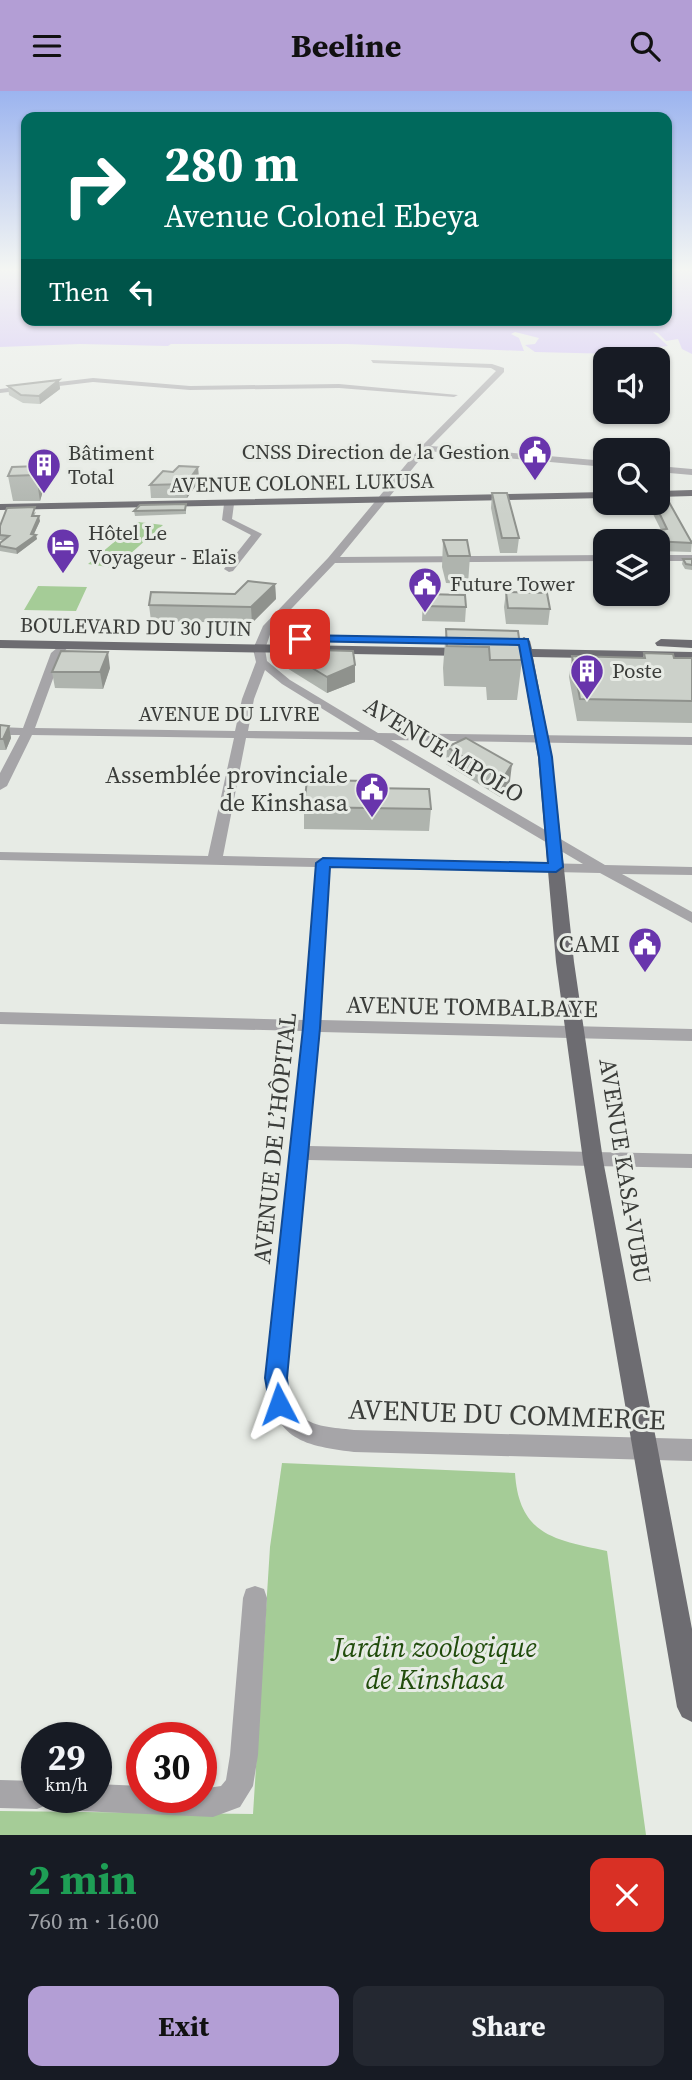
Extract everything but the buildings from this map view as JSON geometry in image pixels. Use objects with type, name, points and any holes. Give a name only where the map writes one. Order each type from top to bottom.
[{"type":"main road","points":[[670,494],[692,493]]},
{"type":"main road","name":"AVENUE COLONEL LUKUSA","points":[[0,507],[593,495]]},
{"type":"main road","name":"BOULEVARD DU 30 JUIN","points":[[0,633],[261,650],[467,641]]},
{"type":"main road","points":[[517,647],[692,643]]},
{"type":"main road","name":"BOULEVARD DU 30 JUIN","points":[[0,644],[483,652]]},
{"type":"main road","points":[[517,647],[692,656]]},
{"type":"main road","name":"AVENUE KASA-VUBU","points":[[517,647],[541,738],[575,1034],[587,1099],[593,1160],[692,1707]]},
{"type":"street","points":[[215,859],[240,733],[267,628],[332,560],[425,448],[500,372],[500,368],[492,366],[373,361]]},
{"type":"street","points":[[0,391],[93,380],[190,387],[339,386],[454,394]]},
{"type":"street","points":[[425,448],[593,461]]},
{"type":"street","points":[[670,470],[692,472]]},
{"type":"street","points":[[229,504],[227,520],[257,534],[229,569]]},
{"type":"street","points":[[332,560],[593,558]]},
{"type":"street","points":[[670,558],[692,558]]},
{"type":"street","points":[[0,786],[28,731],[57,653],[64,645]]},
{"type":"street","name":"AVENUE MPOLO","points":[[261,650],[286,682],[596,868],[692,918]]},
{"type":"street","name":"AVENUE DU LIVRE","points":[[0,731],[692,741]]},
{"type":"street","points":[[0,856],[692,871]]},
{"type":"street","name":"AVENUE DE L’HÔPITAL","points":[[286,1416],[279,1404],[276,1378],[312,1028],[323,863]]},
{"type":"street","name":"AVENUE TOMBALBAYE","points":[[0,1018],[312,1028],[692,1035]]},
{"type":"street","points":[[300,1153],[692,1161]]},
{"type":"street","name":"AVENUE DU COMMERCE","points":[[286,1416],[294,1426],[308,1434],[354,1441],[692,1450]]},
{"type":"street","points":[[112,1798],[213,1803],[230,1797],[239,1786],[244,1755],[255,1598]]},
{"type":"street","points":[[0,1794],[21,1795]]},
{"type":"green space","points":[[138,522],[163,525],[114,568],[88,564]]},
{"type":"green space","points":[[38,586],[87,587],[76,611],[24,610]]},
{"type":"green space","name":"Jardin zoologique de Kinshasa","points":[[282,1463],[515,1473],[524,1510],[543,1532],[572,1543],[607,1551],[646,1835],[0,1835],[0,1811],[253,1814],[270,1547]]},
{"type":"place","name":"CNSS Direction de la Gestion","points":[[535,482]]},
{"type":"place","name":"Bâtiment Total","points":[[44,495]]},
{"type":"place","name":"Hôtel Le Voyageur - Elaïs","points":[[63,575]]},
{"type":"place","name":"Future Tower","points":[[425,614]]},
{"type":"place","name":"Poste","points":[[587,701]]},
{"type":"place","name":"Assemblée provinciale de Kinshasa","points":[[372,819]]},
{"type":"place","name":"CAMI","points":[[645,974]]},
{"type":"route","points":[[279,1404],[276,1378],[312,1028],[323,863],[556,867],[545,757],[524,641],[300,639]]}]
